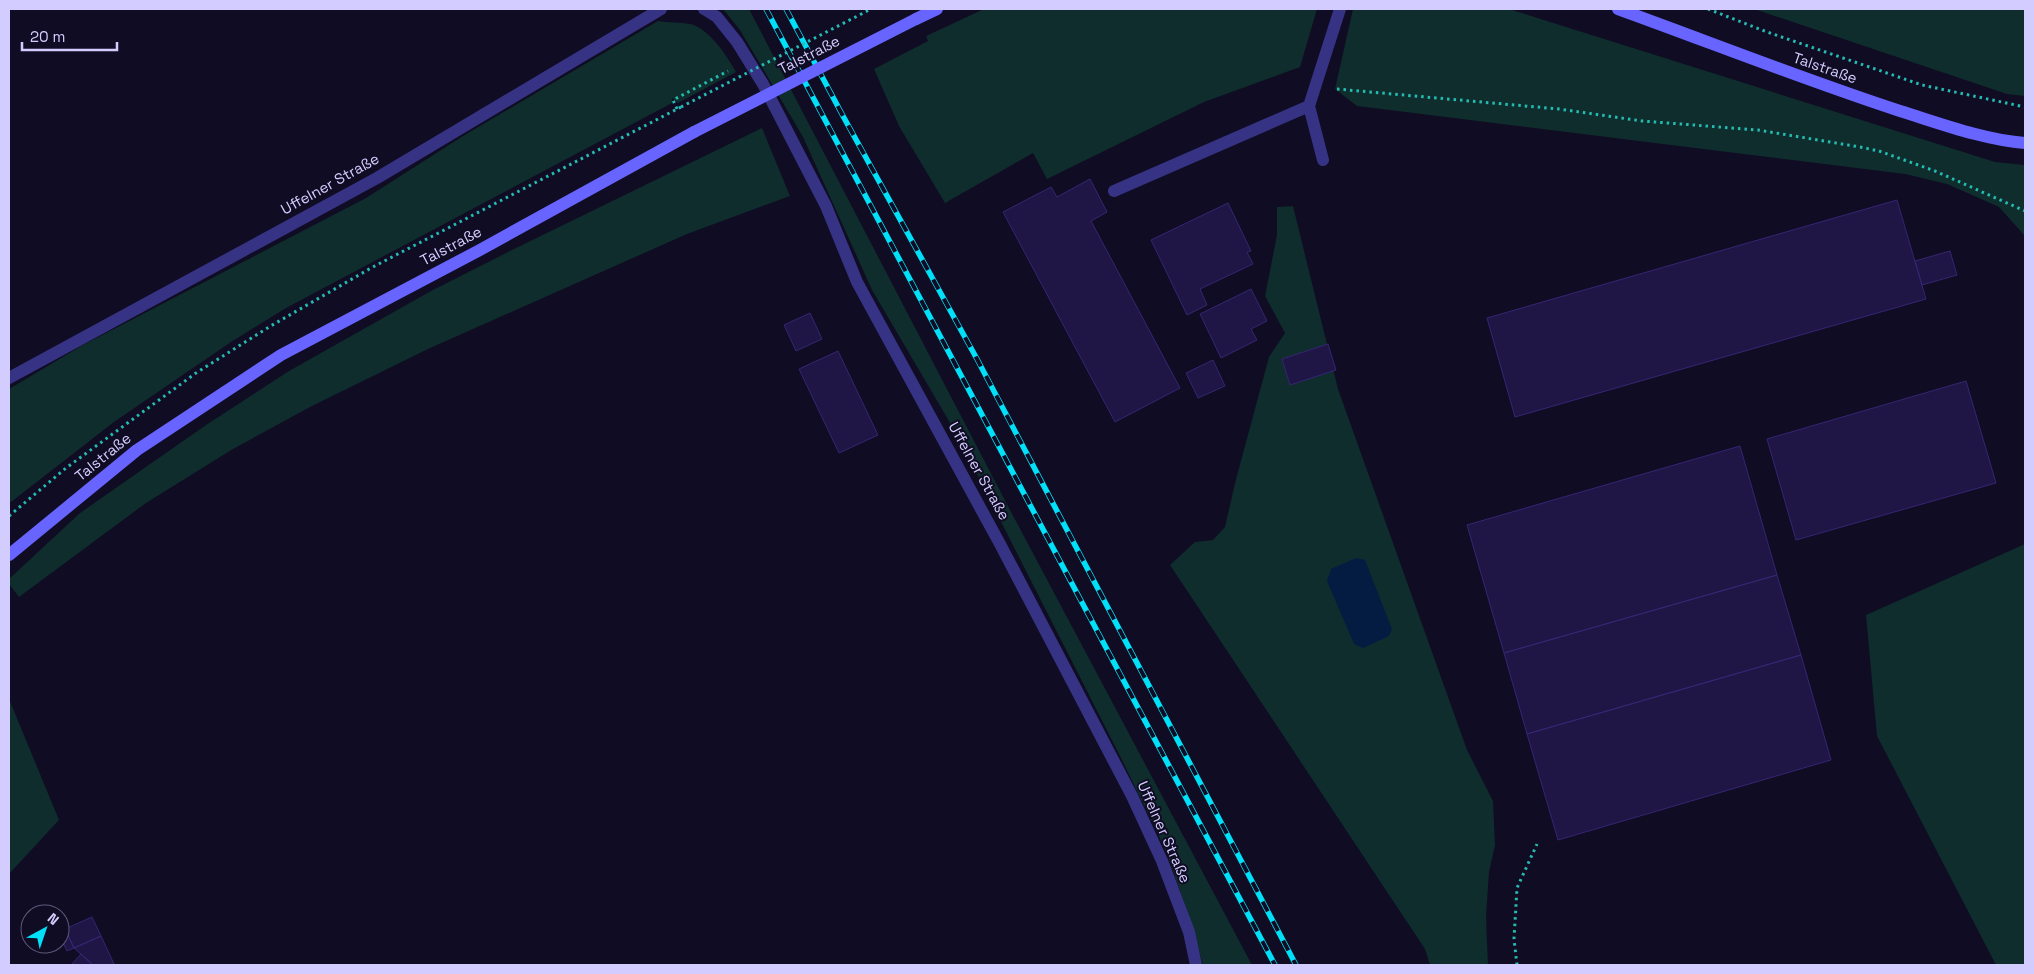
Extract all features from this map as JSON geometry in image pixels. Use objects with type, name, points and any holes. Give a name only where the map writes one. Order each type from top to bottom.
[{"type":"street","name":"Uffelner Straße","points":[[9,378],[377,178],[661,9]]},
{"type":"street","name":"Uffelner Straße","points":[[704,9],[717,17],[737,42],[763,84],[826,206],[857,282],[1000,544],[1132,796],[1162,861],[1189,932],[1196,965]]},
{"type":"street","name":"Talstraße","points":[[10,551],[137,450],[281,355],[694,132],[937,9]]},
{"type":"street","points":[[1323,160],[1308,106],[1340,9]]},
{"type":"street","name":"Talstraße","points":[[1618,9],[1831,89],[1935,122],[2009,142],[2025,143]]},
{"type":"street","points":[[1114,191],[1308,106]]},
{"type":"path","points":[[732,69],[673,100],[679,108],[872,9]]},
{"type":"path","points":[[1708,9],[1767,32],[1922,85],[2025,107]]},
{"type":"path","points":[[1315,87],[1559,109],[1642,121],[1758,130],[1860,147],[1880,151],[1935,171],[2025,210]]},
{"type":"path","points":[[1517,965],[1514,939],[1517,888],[1537,844]]},
{"type":"green space","points":[[723,9],[749,9],[1010,510],[1252,965],[1203,965],[1188,913],[1165,849],[1122,760],[956,433],[872,290],[803,137],[740,30]]},
{"type":"green space","points":[[984,9],[1317,9],[1300,67],[1204,102],[1047,179],[1033,153],[945,203],[899,126],[874,69],[928,41],[926,36]]},
{"type":"green space","points":[[1353,9],[1509,9],[1995,162],[2025,165],[2025,236],[1999,207],[1947,184],[1905,174],[1357,106],[1335,89]]},
{"type":"green space","points":[[1754,9],[2025,9],[2025,96],[2007,94]]},
{"type":"green space","points":[[658,21],[690,24],[704,31],[722,51],[736,72],[678,103],[672,98],[672,103],[286,308],[231,342],[114,422],[11,502],[9,501],[9,389],[83,345],[366,198],[463,136]]},
{"type":"green space","points":[[762,128],[790,196],[687,234],[428,349],[312,406],[233,449],[146,503],[19,597],[9,584],[9,579],[80,513],[206,425],[289,371],[431,291]]},
{"type":"green space","points":[[1293,206],[1338,389],[1467,750],[1493,801],[1495,845],[1489,872],[1486,917],[1488,965],[1430,965],[1425,949],[1170,565],[1195,542],[1213,540],[1225,527],[1269,357],[1285,333],[1265,296],[1277,235],[1277,207]]},
{"type":"green space","points":[[2025,544],[2025,965],[1996,965],[1877,736],[1866,615]]},
{"type":"green space","points":[[9,699],[59,820],[9,874]]},
{"type":"water","points":[[1356,558],[1365,560],[1392,629],[1389,636],[1363,648],[1354,644],[1327,581],[1331,569]]},
{"type":"building","points":[[1090,179],[1107,212],[1091,221],[1180,388],[1115,422],[1003,212],[1051,187],[1057,197]]},
{"type":"building","points":[[1897,200],[1926,299],[1515,417],[1487,318]]},
{"type":"building","points":[[1228,203],[1251,251],[1247,252],[1253,264],[1200,289],[1207,305],[1187,315],[1151,240]]},
{"type":"building","points":[[1950,251],[1957,275],[1922,285],[1915,261]]},
{"type":"building","points":[[1251,289],[1267,321],[1251,329],[1257,340],[1221,358],[1200,314]]},
{"type":"building","points":[[810,313],[822,339],[796,351],[784,325]]},
{"type":"building","points":[[1328,344],[1336,370],[1290,385],[1282,359]]},
{"type":"building","points":[[838,351],[878,435],[839,453],[799,369]]},
{"type":"building","points":[[1213,360],[1225,386],[1198,398],[1186,373]]},
{"type":"building","points":[[1966,381],[1996,483],[1796,540],[1767,439]]},
{"type":"building","points":[[1740,446],[1777,575],[1504,653],[1467,525]]},
{"type":"building","points":[[1777,575],[1801,655],[1527,734],[1504,653]]},
{"type":"building","points":[[1801,655],[1831,760],[1558,840],[1527,734]]},
{"type":"building","points":[[92,917],[101,936],[74,948],[70,940],[70,927]]},
{"type":"building","points":[[101,936],[114,964],[112,965],[93,965],[74,948]]},
{"type":"building","points":[[70,940],[74,948],[70,950]]},
{"type":"building","points":[[81,954],[93,965],[71,965]]},
{"type":"railway","points":[[766,9],[1275,965]]},
{"type":"railway","points":[[786,9],[977,359],[1296,965]]}]
